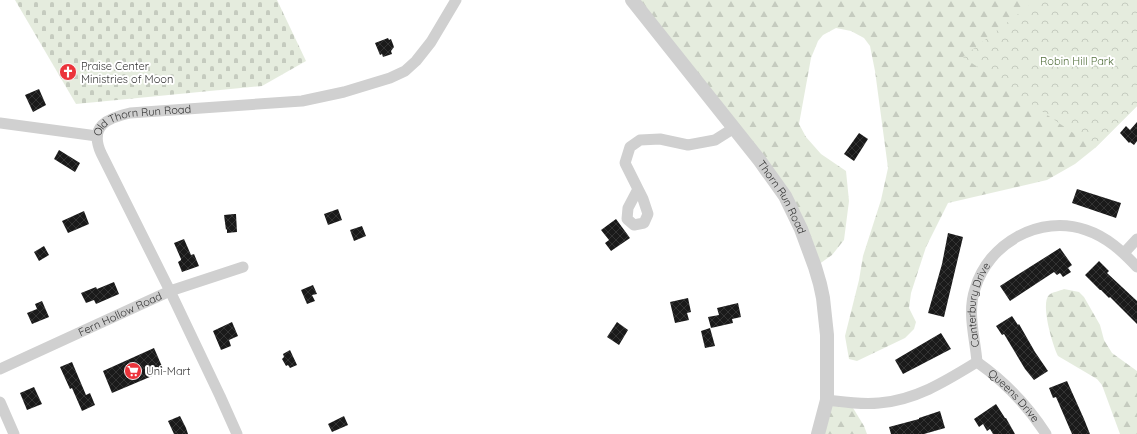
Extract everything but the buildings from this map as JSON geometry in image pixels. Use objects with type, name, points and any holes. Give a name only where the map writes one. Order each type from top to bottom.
[{"type":"street","name":"Old Thorn Run Road","points":[[237,434],[170,291],[101,153],[98,146],[97,136],[99,128],[105,122],[117,116],[130,113],[302,100],[344,92],[390,78],[405,71],[416,61],[431,42],[456,0]]},
{"type":"street","name":"Thorn Run Road","points":[[632,0],[760,161],[785,196],[799,224],[810,253],[823,298],[826,327],[826,400],[818,434]]},
{"type":"street","points":[[0,123],[97,136]]},
{"type":"street","points":[[638,189],[625,163],[630,147],[640,140],[660,139],[688,144],[715,140],[734,128]]},
{"type":"street","name":"Canterbury Drive","points":[[826,400],[865,404],[903,399],[922,393],[977,362],[976,344],[971,319],[971,309],[975,288],[984,268],[1000,248],[1021,235],[1045,227],[1066,226],[1085,230],[1108,241],[1137,267]]},
{"type":"street","points":[[1124,254],[1137,239]]},
{"type":"street","name":"Fern Hollow Road","points":[[0,369],[170,291],[243,268]]},
{"type":"street","name":"Queens Drive","points":[[977,362],[1012,391],[1030,411],[1046,434]]},
{"type":"street","points":[[0,402],[14,434]]},
{"type":"green space","points":[[15,0],[277,0],[306,61],[262,86],[76,104]]},
{"type":"green space","points":[[638,0],[1137,0],[1137,106],[1095,148],[1075,164],[1047,180],[948,203],[926,247],[911,293],[909,308],[916,322],[914,329],[905,338],[857,361],[849,359],[845,336],[859,280],[863,256],[881,200],[888,168],[875,71],[870,46],[864,38],[851,31],[836,28],[823,35],[818,41],[811,58],[799,124],[806,137],[821,154],[846,171],[849,201],[844,240],[832,255],[815,267],[801,229]]},
{"type":"green space","name":"Robin Hill Park","points":[[1036,0],[1137,0],[1137,106],[1095,148],[963,57]]},
{"type":"green space","points":[[1064,289],[1079,292],[1084,297],[1100,325],[1104,340],[1112,353],[1137,371],[1137,434],[1120,434],[1102,385],[1097,379],[1058,356],[1048,325],[1046,307],[1049,295]]},
{"type":"green space","points":[[827,400],[850,403],[864,426],[867,434],[818,434]]},
{"type":"place","name":"Praise Center Ministries of Moon","points":[[68,72]]},
{"type":"place","name":"Uni-Mart","points":[[133,371]]}]
